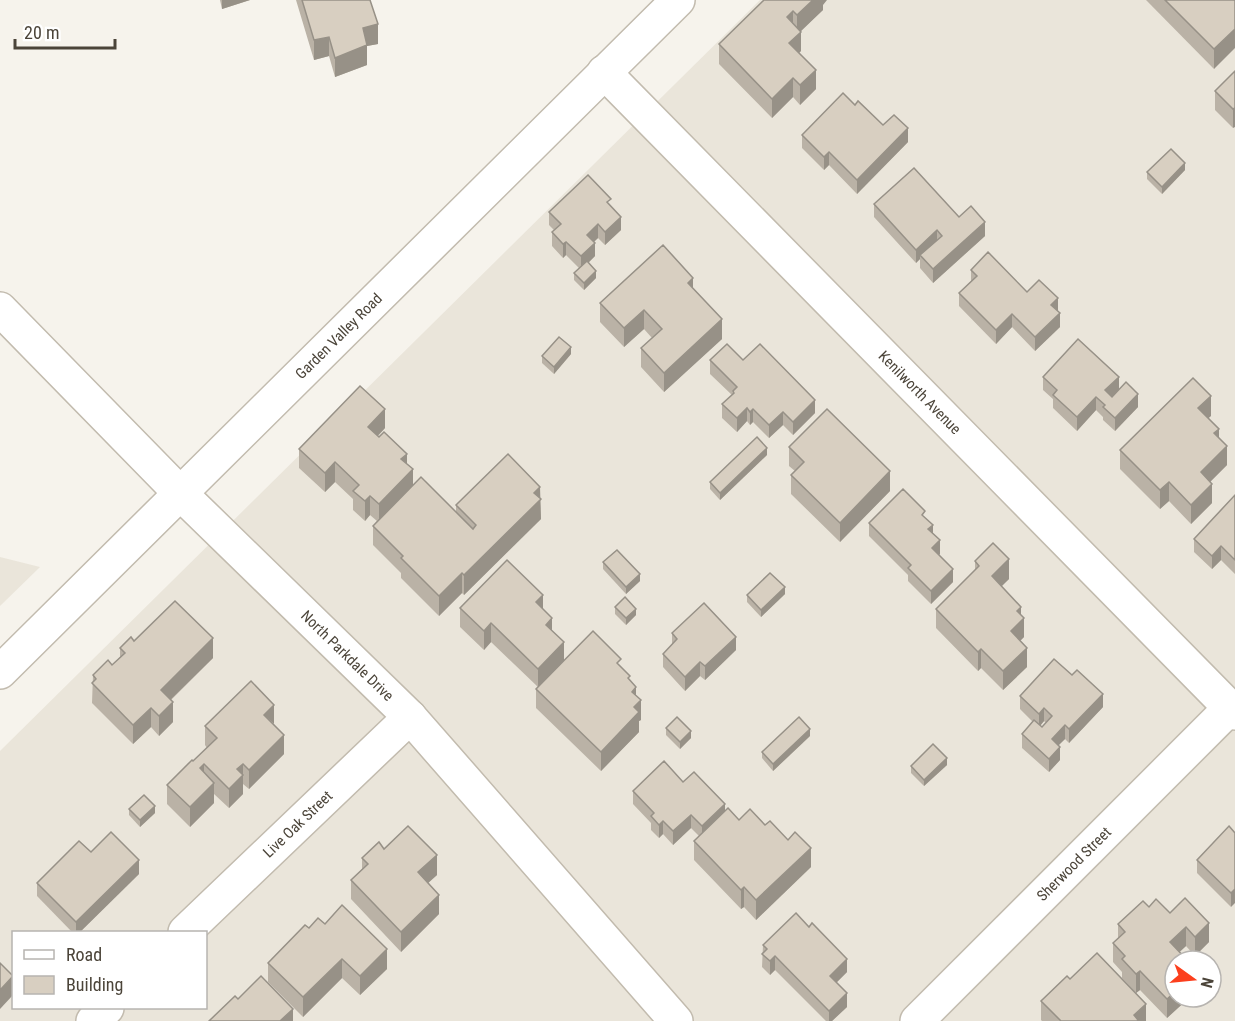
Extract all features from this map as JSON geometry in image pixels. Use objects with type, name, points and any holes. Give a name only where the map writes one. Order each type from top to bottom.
[{"type":"street","name":"Garden Valley Road","points":[[0,672],[678,0]]},
{"type":"street","name":"Kenilworth Avenue","points":[[604,72],[1233,711]]},
{"type":"street","name":"North Parkdale Drive","points":[[0,309],[181,494],[410,717],[676,1021]]},
{"type":"street","name":"Sherwood Street","points":[[917,1021],[1233,711]]},
{"type":"street","name":"Live Oak Street","points":[[187,931],[410,717]]},
{"type":"street","points":[[93,1021],[106,1009]]},
{"type":"shaded area","points":[[760,0],[1235,0],[1235,1021],[0,1021],[0,751]]},
{"type":"shaded area","points":[[0,557],[40,567],[0,606]]},
{"type":"building","points":[[302,0],[370,0],[378,24],[363,28],[367,45],[335,58],[329,37],[314,40]]},
{"type":"building","points":[[764,0],[813,0],[797,15],[793,11],[787,17],[801,32],[789,43],[816,70],[800,85],[793,78],[772,99],[719,44]]},
{"type":"building","points":[[1165,0],[1234,0],[1235,29],[1214,49]]},
{"type":"building","points":[[1235,71],[1235,108],[1233,109],[1215,91]]},
{"type":"building","points":[[843,93],[855,105],[858,101],[883,125],[894,115],[908,128],[857,180],[829,152],[824,157],[802,135]]},
{"type":"building","points":[[1171,149],[1185,163],[1162,187],[1147,172]]},
{"type":"building","points":[[914,168],[959,217],[971,206],[985,222],[933,269],[920,255],[942,236],[937,230],[916,250],[874,204]]},
{"type":"building","points":[[588,175],[611,199],[607,202],[621,217],[605,232],[598,224],[587,235],[595,243],[581,256],[566,242],[563,244],[552,232],[561,224],[549,212]]},
{"type":"building","points":[[663,245],[693,278],[688,283],[722,319],[664,373],[641,348],[662,329],[644,310],[624,328],[600,303]]},
{"type":"building","points":[[988,252],[1027,292],[1039,280],[1058,298],[1051,305],[1060,313],[1035,337],[1012,314],[996,330],[959,293],[977,276],[971,270]]},
{"type":"building","points":[[587,261],[596,271],[584,283],[574,273]]},
{"type":"building","points":[[559,337],[571,347],[554,367],[542,356]]},
{"type":"building","points":[[1078,339],[1119,377],[1105,390],[1112,397],[1126,382],[1138,394],[1115,418],[1096,397],[1077,417],[1053,395],[1057,390],[1043,377]]},
{"type":"building","points":[[727,344],[743,360],[760,344],[815,400],[793,422],[783,412],[769,425],[753,409],[750,412],[747,408],[737,418],[722,404],[737,387],[710,360]]},
{"type":"building","points":[[1193,378],[1211,396],[1198,408],[1219,429],[1214,433],[1227,446],[1201,472],[1212,484],[1191,505],[1169,482],[1160,490],[1120,450]]},
{"type":"building","points":[[360,386],[385,409],[368,427],[379,437],[384,432],[407,454],[401,459],[413,469],[379,504],[370,496],[365,501],[353,491],[359,485],[335,462],[325,473],[299,449]]},
{"type":"building","points":[[827,409],[890,471],[840,523],[791,475],[804,462],[789,447]]},
{"type":"building","points":[[757,437],[767,448],[720,493],[710,482]]},
{"type":"building","points":[[508,454],[540,487],[534,493],[541,499],[464,575],[462,573],[439,596],[373,526],[421,477],[473,529],[476,525],[456,505]]},
{"type":"building","points":[[903,489],[925,511],[922,515],[933,525],[928,529],[940,540],[932,548],[953,569],[931,591],[908,568],[911,565],[869,523]]},
{"type":"building","points":[[1235,495],[1235,560],[1221,546],[1212,556],[1194,539]]},
{"type":"building","points":[[993,543],[1009,559],[992,576],[1021,607],[1017,611],[1024,618],[1011,631],[1027,648],[1003,671],[981,649],[978,652],[936,609],[979,566],[975,561]]},
{"type":"building","points":[[617,550],[640,574],[626,587],[603,562]]},
{"type":"building","points":[[507,560],[543,595],[536,602],[552,618],[546,625],[564,642],[538,669],[491,623],[484,631],[460,608]]},
{"type":"building","points":[[770,573],[785,587],[761,610],[747,595]]},
{"type":"building","points":[[625,597],[636,609],[626,618],[615,607]]},
{"type":"building","points":[[175,601],[213,638],[161,690],[173,702],[159,716],[151,708],[133,725],[92,683],[96,679],[93,675],[108,660],[112,665],[125,653],[120,648],[131,637],[134,641]]},
{"type":"building","points":[[704,603],[736,637],[705,666],[700,662],[685,677],[663,654],[677,639],[672,633]]},
{"type":"building","points":[[593,631],[621,659],[617,663],[630,676],[628,678],[636,687],[632,692],[641,700],[634,707],[639,712],[601,752],[536,689]]},
{"type":"building","points":[[1054,659],[1072,675],[1077,670],[1103,694],[1069,729],[1065,725],[1052,739],[1060,747],[1049,759],[1022,734],[1034,720],[1042,727],[1052,716],[1044,708],[1039,714],[1020,696]]},
{"type":"building","points":[[251,681],[274,705],[264,715],[284,735],[249,770],[243,764],[237,769],[243,775],[229,789],[204,764],[200,768],[214,783],[190,807],[167,785],[217,738],[205,726]]},
{"type":"building","points":[[677,717],[691,731],[680,742],[666,728]]},
{"type":"building","points":[[799,717],[810,729],[773,764],[762,752]]},
{"type":"building","points":[[933,744],[947,758],[924,780],[911,766]]},
{"type":"building","points":[[664,761],[683,782],[694,772],[725,804],[702,826],[691,815],[673,831],[663,821],[659,825],[651,816],[654,813],[633,791]]},
{"type":"building","points":[[144,795],[155,806],[140,820],[129,809]]},
{"type":"building","points":[[728,808],[739,820],[750,809],[765,825],[770,821],[788,840],[795,832],[811,848],[756,900],[744,887],[741,890],[694,841]]},
{"type":"building","points":[[408,826],[437,855],[418,872],[439,895],[401,932],[351,880],[368,864],[362,858],[379,842],[384,849]]},
{"type":"building","points":[[1229,826],[1235,833],[1235,889],[1231,893],[1197,860]]},
{"type":"building","points":[[111,832],[139,860],[76,922],[37,883],[79,841],[91,852]]},
{"type":"building","points":[[1185,898],[1209,923],[1195,937],[1186,927],[1170,942],[1177,949],[1163,949],[1163,995],[1140,971],[1136,974],[1122,959],[1125,956],[1113,943],[1125,932],[1118,924],[1143,901],[1149,907],[1156,899],[1170,913]]},
{"type":"building","points":[[342,905],[387,949],[360,976],[342,959],[303,997],[268,963],[305,925],[309,928],[318,918],[325,924]]},
{"type":"building","points":[[796,913],[809,927],[812,923],[847,959],[830,976],[847,993],[829,1011],[775,956],[770,961],[762,954],[767,949],[763,945]]},
{"type":"building","points":[[1097,953],[1146,1004],[1134,1015],[1137,1021],[1061,1021],[1041,1001],[1067,976],[1070,979]]},
{"type":"building","points":[[0,963],[12,977],[0,990]]},
{"type":"building","points":[[261,976],[293,1009],[280,1021],[209,1021],[235,996],[238,999]]}]
